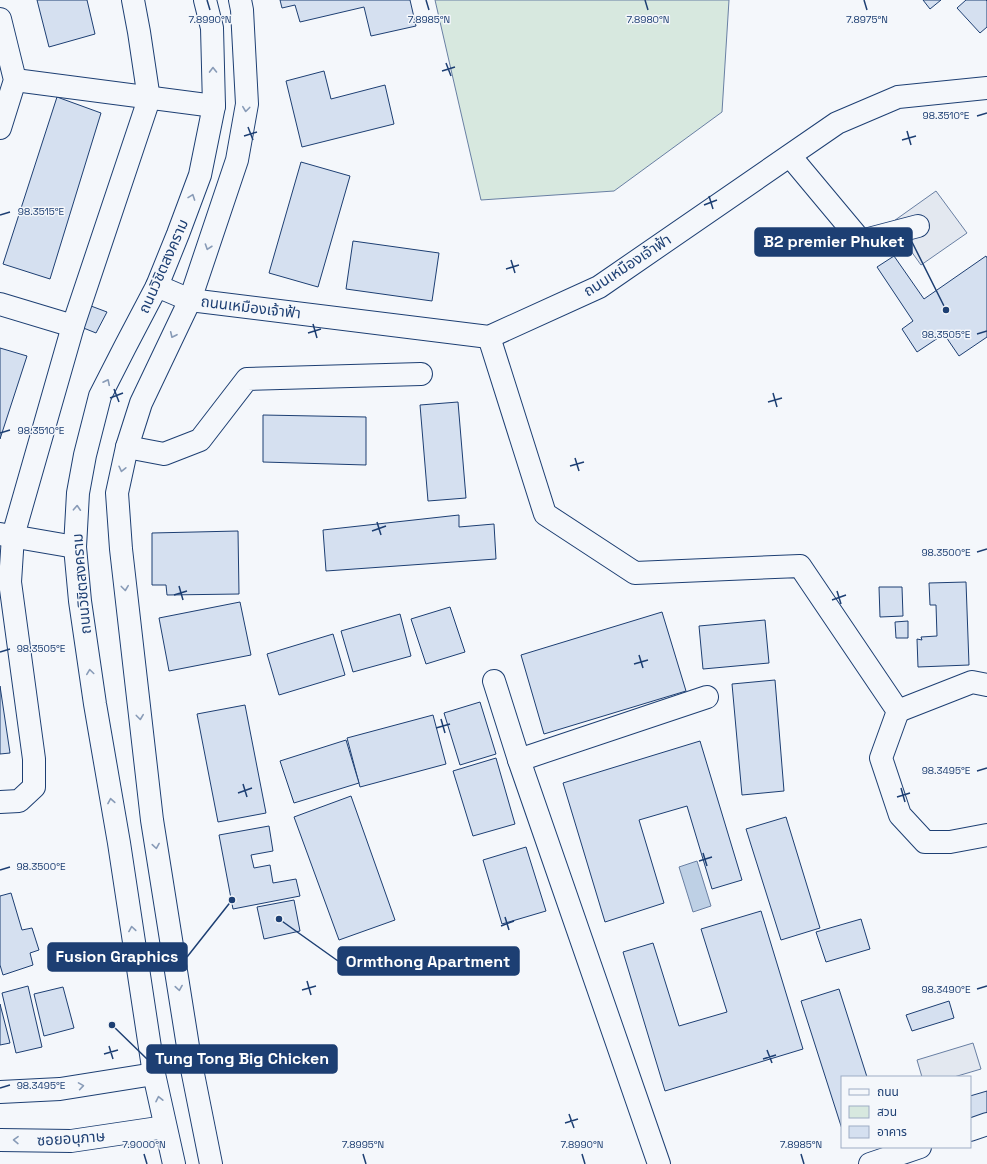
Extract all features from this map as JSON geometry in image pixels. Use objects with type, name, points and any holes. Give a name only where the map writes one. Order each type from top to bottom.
[{"type":"street","points":[[0,802],[18,801],[34,787],[34,760],[10,582],[6,535],[73,326],[149,99],[140,32],[133,0]]},
{"type":"street","name":"ถนนวิชิตสงคราม","points":[[174,1164],[154,1074],[95,704],[80,601],[75,547],[78,493],[85,455],[100,396],[157,286],[200,175],[214,106],[212,28],[205,0]]},
{"type":"street","points":[[212,1164],[190,1059],[152,820],[121,549],[117,493],[127,447],[141,403],[190,300],[237,160],[247,104],[242,10],[240,0]]},
{"type":"street","points":[[0,19],[14,80],[0,128]]},
{"type":"street","points":[[14,80],[149,99],[214,106]]},
{"type":"street","name":"ถนนเหมืองเจ้าฟ้า","points":[[157,286],[190,300],[489,336],[599,287],[837,123],[898,97],[987,88]]},
{"type":"street","points":[[790,156],[861,241],[918,226]]},
{"type":"street","points":[[0,304],[73,326]]},
{"type":"street","points":[[489,336],[545,514],[635,572],[800,566],[898,711]]},
{"type":"street","points":[[127,447],[164,454],[200,440],[247,378],[421,374]]},
{"type":"street","points":[[6,535],[75,547]]},
{"type":"street","points":[[494,681],[519,760],[658,1164]]},
{"type":"street","points":[[987,685],[972,682],[898,711],[881,758],[900,814],[925,842],[950,842],[987,835]]},
{"type":"street","points":[[519,760],[707,697]]},
{"type":"street","points":[[0,1092],[60,1089],[154,1074]]},
{"type":"street","points":[[971,1130],[987,1124]]},
{"type":"street","name":"ซอยอนุภาษ","points":[[0,1140],[72,1141],[166,1127]]},
{"type":"street","points":[[870,1164],[917,1148]]},
{"type":"green space","points":[[435,0],[729,0],[722,112],[614,191],[481,200]]},
{"type":"shaded area","points":[[936,191],[967,233],[921,265],[891,223]]},
{"type":"shaded area","points":[[973,1043],[981,1069],[957,1076],[922,1076],[917,1060]]},
{"type":"water","points":[[697,861],[711,906],[693,912],[679,867]]},
{"type":"building","points":[[37,0],[87,0],[95,34],[49,47]]},
{"type":"building","points":[[280,0],[410,0],[416,26],[371,36],[364,7],[300,22],[295,5],[282,8]]},
{"type":"building","points":[[923,0],[941,0],[930,9]]},
{"type":"building","points":[[966,0],[987,1],[987,27],[980,33],[957,8]]},
{"type":"building","points":[[324,71],[331,99],[385,85],[394,124],[302,147],[286,81]]},
{"type":"building","points":[[57,97],[101,113],[50,279],[3,264]]},
{"type":"building","points":[[301,162],[350,176],[318,287],[269,273]]},
{"type":"building","points":[[353,241],[439,253],[432,301],[346,289]]},
{"type":"building","points":[[894,256],[924,299],[986,256],[987,337],[959,356],[944,334],[917,352],[902,329],[913,321],[877,267]]},
{"type":"building","points":[[91,306],[107,312],[96,333],[81,327]]},
{"type":"building","points":[[0,348],[27,356],[0,439]]},
{"type":"building","points":[[458,402],[466,498],[428,501],[420,405]]},
{"type":"building","points":[[263,415],[366,417],[366,465],[263,462]]},
{"type":"building","points":[[459,515],[459,527],[494,524],[496,559],[326,571],[323,530]]},
{"type":"building","points":[[238,531],[239,594],[167,595],[166,585],[152,585],[152,533]]},
{"type":"building","points":[[966,582],[969,665],[918,667],[917,639],[922,640],[921,637],[937,636],[936,605],[930,605],[929,583]]},
{"type":"building","points":[[879,587],[902,587],[903,616],[880,617]]},
{"type":"building","points":[[240,602],[251,655],[169,671],[159,618]]},
{"type":"building","points":[[450,607],[465,652],[426,664],[411,619]]},
{"type":"building","points":[[662,612],[686,691],[544,734],[521,655]]},
{"type":"building","points":[[400,614],[411,656],[353,672],[341,631]]},
{"type":"building","points":[[765,620],[769,663],[703,669],[699,626]]},
{"type":"building","points":[[908,621],[908,638],[896,638],[895,622]]},
{"type":"building","points":[[333,634],[345,675],[279,695],[267,654]]},
{"type":"building","points":[[775,680],[784,791],[742,795],[732,684]]},
{"type":"building","points":[[0,686],[10,753],[0,754]]},
{"type":"building","points":[[480,702],[496,754],[460,765],[444,713]]},
{"type":"building","points":[[245,705],[266,813],[218,822],[197,714]]},
{"type":"building","points":[[433,715],[446,764],[360,787],[347,738]]},
{"type":"building","points":[[346,740],[359,783],[294,803],[280,761]]},
{"type":"building","points":[[700,741],[742,880],[712,889],[687,806],[639,820],[664,903],[605,922],[563,783]]},
{"type":"building","points":[[496,758],[515,824],[473,836],[453,771]]},
{"type":"building","points":[[351,796],[395,920],[339,940],[294,817]]},
{"type":"building","points":[[786,817],[820,928],[781,940],[746,829]]},
{"type":"building","points":[[269,826],[273,851],[251,855],[254,868],[270,865],[273,883],[296,879],[300,896],[233,909],[219,835]]},
{"type":"building","points":[[526,847],[546,911],[502,924],[483,860]]},
{"type":"building","points":[[11,893],[22,930],[32,928],[39,950],[30,953],[33,965],[3,975],[0,965],[0,896]]},
{"type":"building","points":[[294,900],[300,931],[264,939],[257,907]]},
{"type":"building","points":[[761,911],[803,1049],[665,1091],[623,952],[653,943],[679,1026],[727,1012],[701,929]]},
{"type":"building","points":[[861,919],[870,949],[826,962],[816,932]]},
{"type":"building","points":[[28,986],[42,1047],[16,1053],[2,993]]},
{"type":"building","points":[[63,987],[74,1028],[44,1036],[34,994]]},
{"type":"building","points":[[839,989],[867,1076],[841,1076],[841,1126],[801,1001]]},
{"type":"building","points":[[949,1001],[954,1018],[912,1031],[906,1015]]},
{"type":"building","points":[[0,1004],[10,1043],[0,1045]]},
{"type":"building","points":[[987,1091],[987,1117],[971,1122],[971,1096]]},
{"type":"place","name":"B2 premier Phuket","points":[[946,310]]},
{"type":"place","name":"Fusion Graphics","points":[[232,900]]},
{"type":"place","name":"Ormthong Apartment","points":[[279,919]]},
{"type":"place","name":"Tung Tong Big Chicken","points":[[112,1025]]}]
